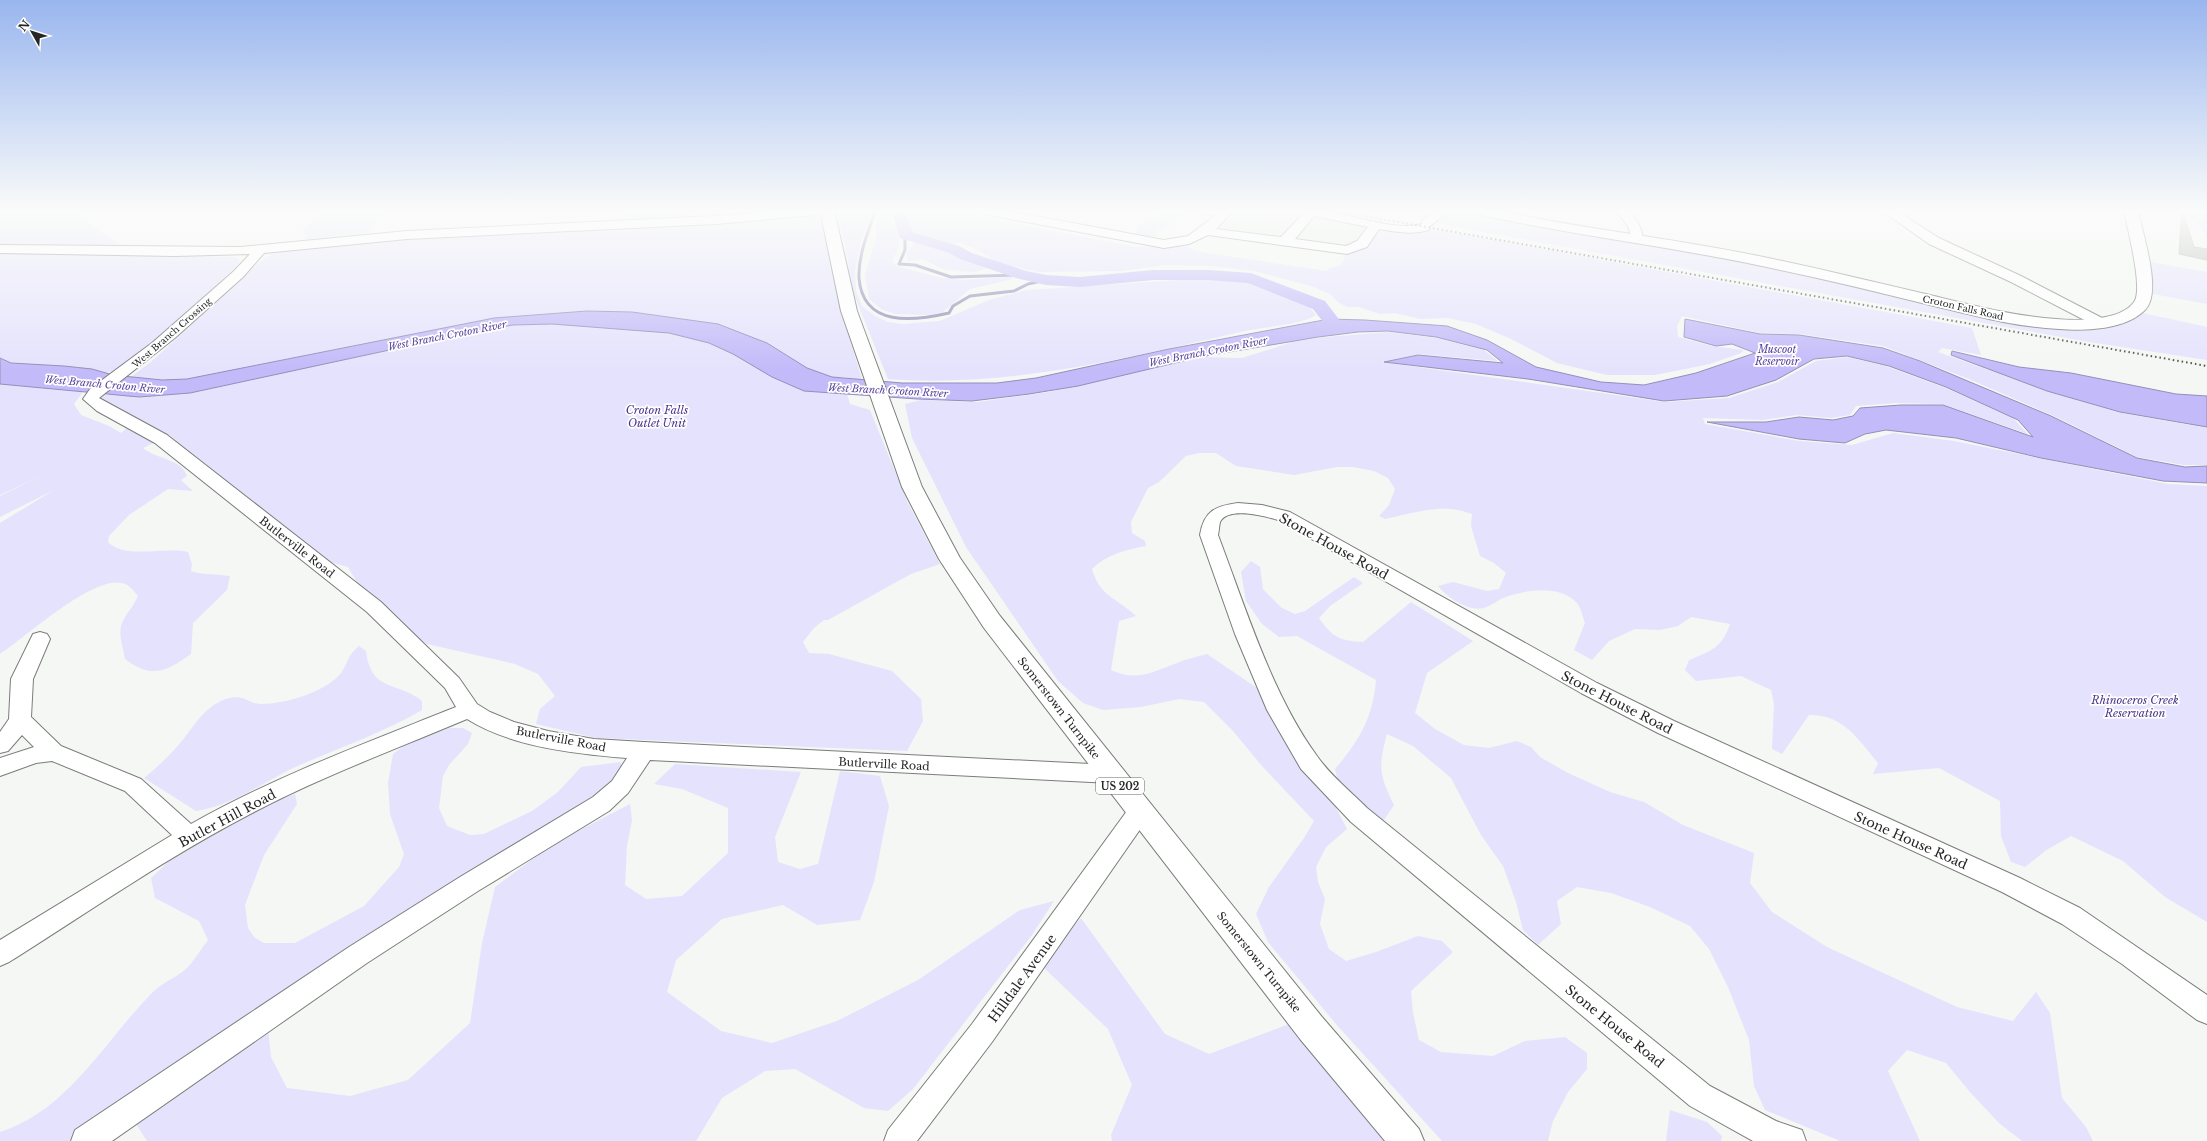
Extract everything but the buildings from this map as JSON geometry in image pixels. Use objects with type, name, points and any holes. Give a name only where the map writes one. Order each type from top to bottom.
[{"type":"main road","name":"Somerstown Turnpike","points":[[838,263],[847,306],[871,377],[912,487],[954,565],[992,622],[1140,811],[1311,1028],[1407,1141]]},
{"type":"main road","name":"Croton Falls Road","points":[[1771,263],[2008,318],[2058,324],[2099,322],[2130,313],[2143,304],[2146,285],[2141,263]]},
{"type":"street","name":"West Branch Crossing","points":[[96,392],[122,375],[150,353],[248,263]]},
{"type":"street","points":[[1982,263],[2099,322]]},
{"type":"street","name":"Butlerville Road","points":[[96,392],[91,399],[96,406],[137,425],[161,439],[374,607],[452,682],[469,710],[482,718],[509,729],[548,739],[594,747],[644,751],[1111,774]]},
{"type":"street","name":"Stone House Road","points":[[1791,1141],[1770,1134],[1700,1096],[1359,815],[1309,763],[1278,710],[1245,634],[1209,535],[1209,525],[1214,517],[1222,512],[1236,508],[1255,508],[1284,516],[1589,688],[1666,727],[2011,885],[2071,916],[2131,956],[2207,1011]]},
{"type":"street","points":[[0,745],[11,735],[20,719],[22,679],[40,639]]},
{"type":"street","name":"Butler Hill Road","points":[[0,954],[190,837],[245,806],[307,776],[469,710]]},
{"type":"street","points":[[20,719],[53,752],[133,785],[190,837]]},
{"type":"street","points":[[86,1141],[358,955],[469,884],[601,804],[620,787],[644,751]]},
{"type":"street","points":[[0,767],[34,755],[53,752]]},
{"type":"street","name":"Hilldale Avenue","points":[[899,1141],[982,1033],[1140,811]]},
{"type":"green space","name":"Croton Falls Outlet Unit","points":[[0,263],[238,263],[236,267],[138,356],[115,373],[109,372],[85,389],[74,404],[81,415],[109,426],[121,433],[138,419],[105,402],[98,395],[111,395],[113,390],[151,362],[259,263],[834,263],[847,329],[862,380],[842,377],[850,404],[870,410],[908,503],[940,564],[911,574],[828,620],[824,620],[814,628],[803,642],[809,653],[829,654],[892,671],[921,699],[923,721],[907,751],[596,738],[536,724],[540,709],[555,696],[538,674],[515,664],[427,644],[369,603],[348,567],[325,561],[186,451],[170,435],[143,448],[148,452],[174,462],[184,470],[187,476],[181,480],[193,491],[168,489],[129,515],[109,536],[108,542],[115,547],[125,550],[146,552],[169,550],[188,552],[192,564],[191,571],[230,576],[227,590],[193,623],[191,654],[174,665],[158,671],[143,669],[125,659],[121,640],[121,625],[138,596],[129,586],[121,583],[108,584],[93,589],[76,598],[0,654],[0,523],[54,490],[0,517],[0,496],[41,476],[0,495]]},
{"type":"green space","points":[[848,263],[856,263],[855,270],[856,291],[862,306],[875,316],[888,322],[903,324],[940,321],[989,300],[1027,290],[1196,279],[1223,280],[1252,283],[1280,290],[1304,301],[1316,315],[1309,319],[1291,324],[1253,329],[1112,360],[1023,375],[933,381],[888,379],[853,292]]},
{"type":"green space","points":[[869,263],[894,263],[897,266],[942,278],[963,280],[1011,277],[1013,279],[970,289],[943,312],[929,315],[895,314],[881,309],[869,299],[865,275]]},
{"type":"green space","points":[[930,263],[974,263],[988,268],[974,272],[940,268]]},
{"type":"green space","points":[[1000,263],[1275,263],[1327,271],[1329,268],[1339,266],[1341,263],[1620,263],[1972,328],[1981,355],[1942,348],[1938,352],[2047,391],[2121,413],[2207,428],[2207,465],[2184,465],[2137,457],[2054,416],[1969,379],[1883,346],[1800,334],[1760,333],[1682,316],[1677,326],[1678,337],[1712,346],[1744,350],[1741,353],[1710,364],[1655,375],[1607,375],[1557,363],[1511,339],[1476,324],[1448,318],[1420,319],[1395,313],[1380,314],[1359,307],[1347,307],[1338,302],[1330,294],[1311,286],[1254,271],[1211,266],[1165,265],[1122,271],[1039,272]]},
{"type":"green space","points":[[1655,263],[1751,263],[2017,323],[2131,318],[2143,313],[2207,327],[2207,360],[2089,342]]},
{"type":"green space","points":[[2151,263],[2207,272],[2207,304],[2153,294]]},
{"type":"green space","name":"Rhinoceros Creek Reservation","points":[[1389,332],[1436,338],[1484,350],[1498,361],[1419,354],[1382,362],[1665,402],[1729,398],[1778,382],[1816,361],[1848,357],[1885,366],[1946,388],[2013,418],[2028,434],[1942,404],[1896,403],[1856,406],[1850,415],[1831,418],[1797,415],[1763,420],[1703,418],[1705,424],[1799,441],[1852,445],[1893,433],[1954,441],[2168,484],[2207,486],[2207,922],[2165,897],[2123,861],[2071,836],[2045,851],[2025,867],[2011,862],[2001,836],[2000,801],[1939,768],[1873,774],[1878,763],[1857,737],[1841,724],[1831,719],[1809,715],[1782,754],[1772,749],[1774,704],[1771,690],[1741,676],[1696,681],[1685,670],[1689,660],[1710,651],[1719,644],[1727,632],[1730,624],[1691,617],[1678,626],[1660,630],[1635,629],[1609,641],[1592,660],[1574,650],[1585,623],[1577,603],[1570,597],[1551,591],[1531,591],[1503,598],[1484,608],[1478,609],[1458,603],[1438,586],[1453,582],[1487,591],[1499,589],[1506,573],[1494,563],[1480,556],[1471,526],[1472,514],[1451,509],[1440,509],[1385,519],[1379,516],[1389,505],[1395,489],[1388,478],[1374,471],[1353,467],[1337,467],[1294,475],[1236,466],[1216,453],[1199,453],[1186,456],[1159,482],[1148,488],[1131,522],[1132,533],[1145,541],[1146,546],[1110,556],[1092,569],[1095,578],[1104,591],[1136,616],[1119,621],[1111,670],[1120,674],[1128,675],[1144,674],[1160,670],[1184,660],[1207,654],[1257,688],[1296,762],[1330,796],[1347,829],[1326,847],[1316,867],[1318,882],[1325,899],[1320,924],[1329,949],[1346,961],[1376,952],[1418,936],[1442,941],[1453,952],[1411,991],[1413,1013],[1419,1040],[1441,1052],[1493,1056],[1525,1041],[1565,1037],[1587,1053],[1587,1069],[1568,1092],[1553,1121],[1548,1141],[1442,1141],[1336,1024],[1268,942],[1256,914],[1269,887],[1304,838],[1314,821],[1262,766],[1233,731],[1204,702],[1179,699],[1141,707],[1103,710],[1083,703],[1058,681],[966,547],[912,438],[905,404],[921,400],[978,402],[1049,392],[1200,357],[1242,358],[1296,341]]},
{"type":"green space","points":[[1251,561],[1260,567],[1263,589],[1282,608],[1295,614],[1305,611],[1354,577],[1363,583],[1330,606],[1319,618],[1328,630],[1342,639],[1363,642],[1411,602],[1473,641],[1427,673],[1415,713],[1435,729],[1464,745],[1489,748],[1517,741],[1531,747],[1540,757],[1568,773],[1610,792],[1644,802],[1683,825],[1754,853],[1750,883],[1772,912],[1827,947],[1957,1007],[2013,1021],[2036,992],[2050,1013],[2062,1098],[2086,1127],[2093,1141],[2022,1141],[1999,1123],[1970,1092],[1946,1063],[1907,1050],[1888,1071],[1920,1141],[1840,1141],[1765,1110],[1754,1086],[1749,1040],[1728,987],[1709,949],[1690,926],[1650,907],[1611,893],[1577,887],[1557,901],[1561,924],[1538,945],[1523,930],[1516,902],[1503,866],[1481,835],[1451,778],[1413,746],[1387,734],[1381,763],[1385,786],[1394,805],[1384,820],[1362,809],[1339,786],[1335,769],[1358,739],[1372,706],[1376,680],[1297,636],[1279,637],[1262,624],[1246,601],[1241,572]]},
{"type":"green space","points":[[359,646],[366,651],[373,674],[387,684],[413,695],[422,701],[422,710],[374,734],[291,769],[245,794],[209,808],[196,811],[144,778],[172,753],[198,720],[210,708],[218,703],[232,697],[242,698],[257,704],[261,704],[282,702],[304,696],[326,686],[334,680],[344,669],[350,656]]},
{"type":"green space","points":[[450,728],[463,728],[472,733],[468,744],[449,765],[443,776],[439,808],[447,826],[470,835],[484,834],[532,811],[558,792],[581,767],[621,762],[621,777],[572,814],[502,854],[69,1141],[0,1141],[0,1132],[24,1122],[46,1108],[66,1091],[84,1072],[135,1011],[161,985],[180,974],[188,967],[208,940],[199,921],[155,898],[151,878],[168,862],[264,806],[295,794],[297,804],[264,855],[245,905],[248,928],[254,937],[264,943],[295,943],[364,906],[399,867],[404,854],[390,814],[388,783],[393,754],[405,745]]},
{"type":"green space","points":[[675,764],[801,772],[775,837],[778,862],[800,869],[818,864],[840,771],[880,776],[889,806],[874,882],[860,920],[817,925],[783,905],[722,919],[676,960],[667,992],[721,1031],[772,1043],[837,1021],[918,980],[1020,910],[1054,901],[1032,935],[913,1089],[888,1111],[864,1108],[795,1069],[765,1071],[722,1098],[696,1141],[147,1141],[134,1121],[268,1028],[271,1057],[287,1088],[350,1096],[408,1080],[470,1023],[482,943],[495,887],[553,844],[630,804],[632,820],[627,846],[625,885],[646,899],[682,896],[728,853],[728,808],[682,789],[654,784]]},
{"type":"green space","points":[[1081,918],[1165,1034],[1209,1054],[1289,1024],[1386,1141],[1112,1141],[1111,1135],[1132,1085],[1108,1029],[1041,965]]},
{"type":"green space","points":[[1670,1110],[1707,1122],[1722,1136],[1721,1141],[1666,1141]]},
{"type":"water","points":[[587,311],[632,312],[718,324],[767,343],[807,368],[832,377],[902,383],[997,383],[1036,378],[1169,349],[1329,319],[1447,326],[1487,340],[1536,367],[1601,382],[1644,385],[1696,373],[1755,353],[1732,344],[1716,346],[1684,337],[1685,319],[1760,334],[1799,335],[1883,348],[1920,361],[2051,416],[2137,458],[2185,467],[2207,466],[2207,483],[2163,481],[2041,458],[1956,438],[1886,430],[1865,434],[1845,443],[1799,439],[1707,422],[1766,422],[1799,417],[1833,420],[1853,416],[1860,408],[1901,405],[1943,405],[2033,437],[2018,420],[1946,387],[1889,366],[1847,356],[1814,359],[1776,380],[1727,396],[1664,401],[1528,379],[1384,362],[1418,355],[1503,363],[1487,350],[1436,337],[1388,331],[1358,332],[1318,337],[1200,357],[1078,386],[972,401],[917,399],[804,391],[772,377],[733,354],[709,343],[669,333],[552,324],[513,325],[473,332],[190,393],[139,397],[0,384],[0,358],[11,363],[92,369],[113,375],[162,380],[187,379],[494,318]]},
{"type":"water","points":[[1952,351],[2019,367],[2071,373],[2176,394],[2207,396],[2207,427],[2120,412],[2047,391],[1951,355]]},
{"type":"waterway","points":[[860,263],[859,278],[863,294],[870,306],[880,313],[906,319],[949,313],[953,306],[970,296],[1014,291],[1028,284],[1046,280]]},
{"type":"waterway","points":[[899,263],[915,265],[951,277],[1022,275]]},
{"type":"waterway","points":[[987,263],[1022,275],[1046,280],[1080,282],[1153,275],[1208,275],[1251,278],[1319,305],[1335,326],[1311,330]]},
{"type":"railway","points":[[1630,263],[2207,366]]},
{"type":"water label","name":"West Branch Croton River","points":[[447,335]]},
{"type":"water label","name":"West Branch Croton River","points":[[1208,351]]},
{"type":"water label","name":"Muscoot Reservoir","points":[[1777,354]]},
{"type":"water label","name":"West Branch Croton River","points":[[105,384]]},
{"type":"water label","name":"West Branch Croton River","points":[[888,390]]}]
